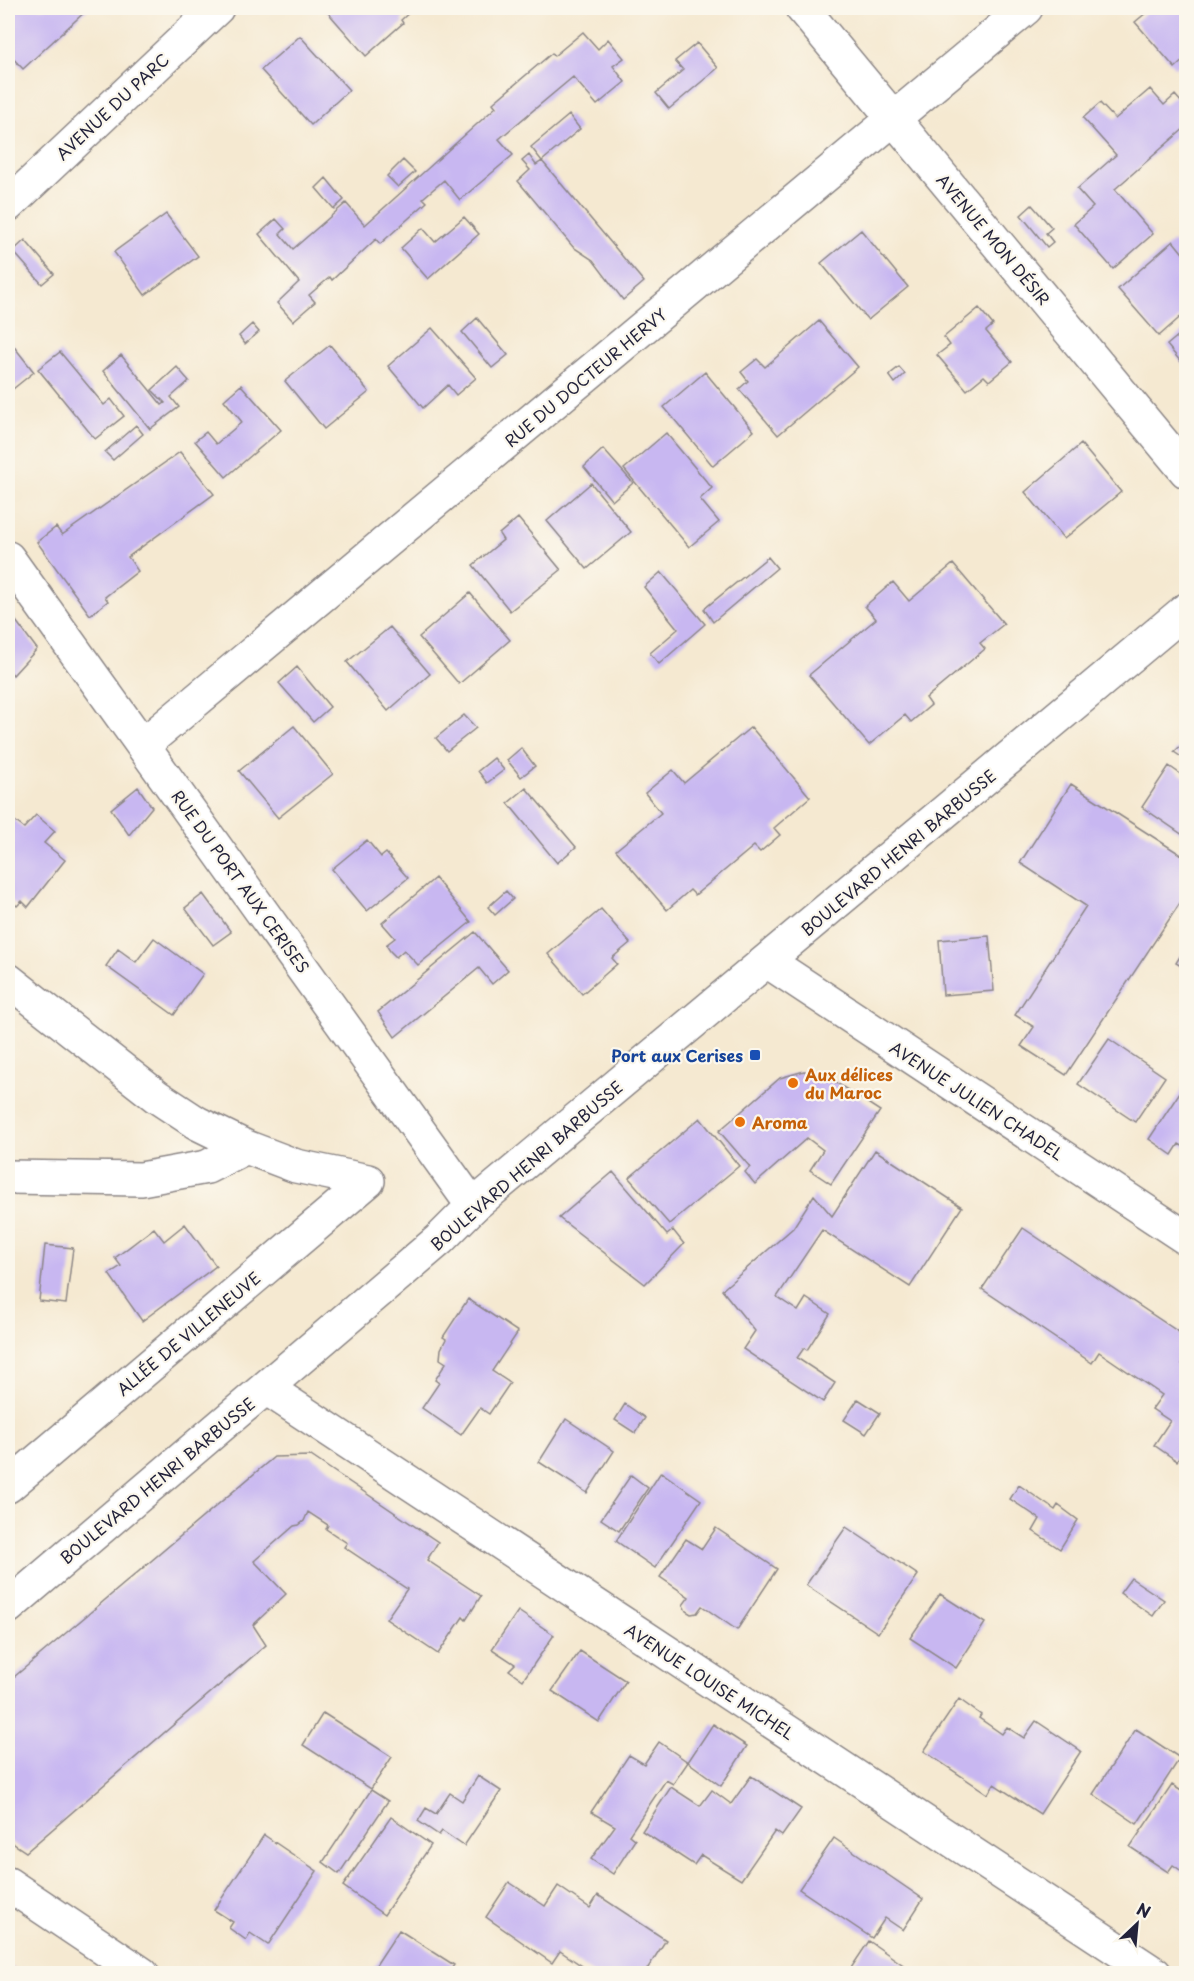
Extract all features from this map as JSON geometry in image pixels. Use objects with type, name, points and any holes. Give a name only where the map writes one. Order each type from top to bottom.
[{"type":"street","name":"AVENUE DU PARC","points":[[8,205],[216,8]]},
{"type":"street","name":"AVENUE MON DÉSIR","points":[[802,8],[1186,471]]},
{"type":"street","name":"RUE DU DOCTEUR HERVY","points":[[144,745],[1026,8]]},
{"type":"street","name":"RUE DU PORT AUX CERISES","points":[[8,558],[473,1206]]},
{"type":"street","name":"BOULEVARD HENRI BARBUSSE","points":[[8,1607],[439,1240],[473,1206],[1186,610]]},
{"type":"street","name":"AVENUE JULIEN CHADEL","points":[[767,961],[1186,1238]]},
{"type":"street","points":[[8,980],[156,1096],[197,1123],[246,1146]]},
{"type":"street","points":[[8,1177],[141,1179],[207,1167],[246,1146]]},
{"type":"street","name":"ALLÉE DE VILLENEUVE","points":[[8,1486],[368,1181],[296,1166],[246,1146]]},
{"type":"street","name":"AVENUE LOUISE MICHEL","points":[[266,1388],[1155,1974]]},
{"type":"street","points":[[8,1884],[142,1974]]},
{"type":"building","points":[[8,8],[89,8],[23,69],[8,53]]},
{"type":"building","points":[[324,8],[413,9],[401,20],[403,23],[366,56]]},
{"type":"building","points":[[1152,8],[1182,8],[1186,13],[1186,58],[1175,68],[1135,22]]},
{"type":"building","points":[[583,32],[598,49],[608,39],[624,58],[613,66],[625,82],[597,105],[573,77],[499,139],[513,155],[460,200],[444,180],[423,198],[427,202],[380,244],[376,239],[332,280],[330,277],[309,295],[315,302],[293,321],[277,303],[299,282],[259,234],[276,219],[285,229],[280,234],[293,249],[346,203],[365,225],[496,107],[493,103],[552,53],[554,56]]},
{"type":"building","points":[[300,36],[349,90],[311,125],[261,70]]},
{"type":"building","points":[[697,43],[718,68],[669,109],[656,93],[683,70],[675,61]]},
{"type":"building","points":[[1150,89],[1164,105],[1175,95],[1182,103],[1186,99],[1186,127],[1115,189],[1153,234],[1113,269],[1074,224],[1093,207],[1077,189],[1116,155],[1083,118],[1100,103],[1115,119]]},
{"type":"building","points":[[569,115],[580,129],[542,161],[531,147]]},
{"type":"building","points":[[529,155],[536,165],[542,161],[644,282],[623,300],[593,260],[573,247],[518,181],[530,170],[522,161]]},
{"type":"building","points":[[403,160],[415,172],[398,187],[387,176]]},
{"type":"building","points":[[326,178],[344,200],[334,209],[316,188]]},
{"type":"building","points":[[1032,205],[1052,228],[1046,233],[1053,242],[1047,247],[1021,215]]},
{"type":"building","points":[[166,214],[198,256],[145,295],[114,252]]},
{"type":"building","points":[[464,217],[479,234],[428,279],[401,248],[423,228],[435,242]]},
{"type":"building","points":[[861,230],[908,287],[868,320],[821,263]]},
{"type":"building","points":[[25,240],[54,274],[42,284],[13,251]]},
{"type":"building","points":[[1173,241],[1186,257],[1186,312],[1159,336],[1118,289]]},
{"type":"building","points":[[979,308],[993,325],[986,331],[1012,362],[989,381],[984,376],[967,390],[937,355],[950,345],[944,337]]},
{"type":"building","points":[[477,318],[508,355],[492,368],[462,332]]},
{"type":"building","points":[[819,321],[858,367],[778,435],[739,389],[748,381],[741,372],[757,359],[765,367]]},
{"type":"building","points":[[252,324],[259,332],[245,344],[239,336]]},
{"type":"building","points":[[432,328],[476,378],[456,395],[448,385],[423,408],[388,366]]},
{"type":"building","points":[[1186,329],[1186,368],[1167,345]]},
{"type":"building","points":[[8,339],[34,372],[8,393]]},
{"type":"building","points":[[330,345],[369,392],[324,429],[285,381]]},
{"type":"building","points":[[60,352],[104,405],[111,399],[124,416],[95,439],[38,369]]},
{"type":"building","points":[[121,355],[162,405],[165,403],[152,390],[177,367],[189,381],[171,397],[179,407],[150,429],[103,371]]},
{"type":"building","points":[[899,367],[905,374],[895,383],[889,375]]},
{"type":"building","points":[[705,372],[754,431],[713,466],[664,407]]},
{"type":"building","points":[[241,385],[281,430],[226,477],[195,441],[206,432],[216,444],[242,422],[224,400]]},
{"type":"building","points":[[136,425],[143,434],[113,460],[105,452]]},
{"type":"building","points":[[666,433],[712,488],[700,499],[719,522],[689,547],[624,469]]},
{"type":"building","points":[[1081,444],[1121,492],[1064,539],[1025,492]]},
{"type":"building","points":[[603,449],[633,483],[612,501],[584,467]]},
{"type":"building","points":[[180,452],[214,494],[128,557],[138,571],[105,597],[108,601],[90,615],[37,542],[56,527],[62,535]]},
{"type":"building","points":[[591,483],[631,532],[587,569],[547,521]]},
{"type":"building","points":[[518,518],[561,570],[510,611],[473,565],[503,540],[499,534]]},
{"type":"building","points":[[768,557],[777,568],[713,622],[704,609]]},
{"type":"building","points":[[953,564],[1004,624],[980,643],[985,649],[926,698],[931,705],[911,722],[905,715],[869,745],[809,675],[876,619],[865,606],[893,582],[909,601]]},
{"type":"building","points":[[661,572],[705,624],[659,664],[650,653],[678,629],[644,587]]},
{"type":"building","points":[[470,593],[510,640],[459,684],[419,637]]},
{"type":"building","points":[[16,621],[37,649],[13,675],[8,669],[8,630]]},
{"type":"building","points":[[390,627],[430,674],[388,711],[347,662]]},
{"type":"building","points":[[297,667],[330,707],[313,722],[279,683]]},
{"type":"building","points":[[464,715],[476,728],[447,751],[436,738]]},
{"type":"building","points":[[294,726],[333,774],[278,818],[239,771]]},
{"type":"building","points":[[751,727],[810,797],[774,828],[780,835],[760,852],[754,846],[695,895],[690,890],[667,910],[616,850],[661,813],[645,793],[673,770],[684,783]]},
{"type":"building","points":[[1186,741],[1186,760],[1174,752]]},
{"type":"building","points":[[521,748],[535,766],[521,777],[507,760]]},
{"type":"building","points":[[494,758],[504,770],[487,783],[478,771]]},
{"type":"building","points":[[1169,766],[1186,778],[1186,837],[1142,807]]},
{"type":"building","points":[[1071,784],[1186,858],[1186,894],[1066,1075],[1021,1046],[1034,1027],[1015,1015],[1086,906],[1020,863]]},
{"type":"building","points":[[138,787],[152,807],[129,835],[111,809]]},
{"type":"building","points":[[526,788],[576,847],[557,863],[508,803]]},
{"type":"building","points":[[36,815],[55,831],[44,843],[65,860],[28,907],[22,901],[17,906],[8,898],[8,816],[24,828]]},
{"type":"building","points":[[367,840],[381,857],[386,853],[408,878],[367,911],[332,869]]},
{"type":"building","points":[[435,878],[471,922],[418,965],[404,950],[396,957],[390,951],[386,945],[395,938],[382,923]]},
{"type":"building","points":[[506,891],[513,899],[495,915],[488,907]]},
{"type":"building","points":[[203,894],[231,932],[213,945],[185,908]]},
{"type":"building","points":[[601,909],[630,943],[612,958],[617,964],[582,994],[548,954]]},
{"type":"building","points":[[475,932],[508,970],[492,984],[479,968],[395,1037],[378,1012]]},
{"type":"building","points":[[989,936],[994,991],[943,995],[939,940]]},
{"type":"building","points":[[154,938],[203,974],[174,1015],[106,966],[118,949],[136,962]]},
{"type":"building","points":[[1184,950],[1186,951],[1186,969],[1176,963]]},
{"type":"building","points":[[1109,1039],[1165,1077],[1135,1122],[1078,1084]]},
{"type":"building","points":[[804,1071],[829,1078],[880,1111],[831,1184],[810,1170],[823,1150],[807,1138],[755,1184],[745,1172],[750,1167],[719,1131],[780,1078]]},
{"type":"building","points":[[1186,1083],[1186,1148],[1179,1144],[1172,1155],[1149,1139]]},
{"type":"building","points":[[700,1118],[739,1166],[669,1224],[629,1178]]},
{"type":"building","points":[[875,1150],[962,1207],[910,1287],[822,1230],[777,1297],[798,1311],[806,1298],[830,1314],[807,1350],[804,1348],[797,1358],[835,1383],[823,1402],[743,1349],[755,1331],[722,1290],[793,1228],[814,1195],[832,1216]]},
{"type":"building","points":[[613,1172],[667,1235],[673,1230],[684,1244],[645,1284],[559,1218]]},
{"type":"building","points":[[185,1224],[216,1266],[142,1321],[109,1274],[121,1266],[115,1258],[154,1228],[164,1241]]},
{"type":"building","points":[[1023,1228],[1186,1337],[1181,1345],[1186,1349],[1186,1357],[1182,1364],[1186,1367],[1186,1448],[1177,1461],[1154,1445],[1170,1421],[1152,1409],[1162,1395],[1099,1352],[1092,1363],[982,1289]]},
{"type":"building","points":[[45,1245],[73,1248],[66,1304],[39,1301]]},
{"type":"building","points":[[468,1299],[518,1332],[492,1371],[510,1383],[489,1414],[480,1408],[461,1435],[422,1408],[439,1383],[435,1380],[446,1363],[440,1359],[441,1349],[446,1339],[443,1337]]},
{"type":"building","points":[[858,1399],[880,1413],[866,1434],[844,1420]]},
{"type":"building","points":[[625,1404],[645,1418],[635,1433],[615,1420]]},
{"type":"building","points":[[566,1419],[614,1451],[587,1493],[539,1462]]},
{"type":"building","points":[[311,1456],[438,1542],[427,1560],[481,1596],[466,1620],[463,1617],[438,1654],[386,1619],[407,1589],[344,1547],[347,1543],[326,1529],[328,1525],[308,1512],[304,1521],[294,1526],[254,1561],[286,1594],[253,1625],[266,1645],[26,1852],[8,1840],[8,1682],[274,1457]]},
{"type":"building","points":[[661,1472],[701,1500],[655,1568],[616,1541]]},
{"type":"building","points":[[631,1475],[648,1488],[619,1531],[601,1519]]},
{"type":"building","points":[[1019,1485],[1055,1510],[1058,1505],[1078,1520],[1060,1549],[1033,1531],[1040,1519],[1010,1499]]},
{"type":"building","points":[[846,1527],[918,1575],[878,1633],[806,1585]]},
{"type":"building","points":[[716,1528],[777,1569],[737,1630],[702,1606],[697,1613],[691,1614],[686,1611],[683,1605],[689,1597],[660,1577],[686,1539],[702,1549]]},
{"type":"building","points":[[1131,1578],[1164,1600],[1153,1616],[1120,1593]]},
{"type":"building","points":[[940,1594],[985,1623],[956,1668],[910,1638]]},
{"type":"building","points":[[518,1611],[554,1635],[523,1680],[509,1670],[515,1664],[492,1649]]},
{"type":"building","points":[[580,1651],[626,1681],[599,1722],[552,1691]]},
{"type":"building","points":[[959,1699],[981,1715],[979,1718],[1002,1734],[1007,1727],[1024,1738],[1036,1721],[1081,1751],[1040,1814],[994,1784],[988,1794],[924,1751]]},
{"type":"building","points":[[323,1713],[392,1757],[371,1789],[303,1745]]},
{"type":"building","points":[[713,1724],[747,1746],[721,1786],[688,1762]]},
{"type":"building","points":[[1136,1729],[1180,1758],[1137,1824],[1093,1794]]},
{"type":"building","points":[[659,1742],[688,1762],[673,1784],[666,1780],[629,1835],[635,1840],[613,1874],[591,1859],[615,1826],[591,1812],[629,1755],[644,1764]]},
{"type":"building","points":[[478,1776],[501,1791],[464,1846],[442,1831],[439,1835],[418,1821],[426,1808],[436,1814],[450,1793],[462,1801]]},
{"type":"building","points":[[751,1776],[801,1809],[782,1836],[775,1831],[741,1880],[701,1855],[694,1865],[642,1831],[671,1787],[700,1806],[712,1790],[731,1804]]},
{"type":"building","points":[[1172,1785],[1186,1794],[1186,1874],[1173,1865],[1168,1872],[1130,1847]]},
{"type":"building","points":[[371,1790],[388,1801],[339,1874],[323,1862]]},
{"type":"building","points":[[391,1817],[431,1845],[384,1915],[343,1886]]},
{"type":"building","points":[[264,1835],[317,1871],[268,1945],[250,1933],[246,1940],[229,1928],[233,1922],[214,1910]]},
{"type":"building","points":[[834,1838],[923,1899],[903,1930],[885,1918],[872,1938],[799,1889]]},
{"type":"building","points":[[509,1882],[545,1906],[558,1886],[590,1908],[598,1895],[666,1940],[644,1974],[594,1974],[560,1951],[552,1963],[486,1917]]},
{"type":"building","points":[[399,1930],[454,1965],[448,1974],[370,1974]]},
{"type":"building","points":[[869,1941],[916,1974],[847,1974]]},
{"type":"building","points":[[8,1965],[21,1974],[8,1974]]},
{"type":"place","name":"Port aux Cerises","points":[[755,1055]]},
{"type":"place","name":"Aux délices du Maroc","points":[[793,1083]]},
{"type":"place","name":"Aroma","points":[[740,1122]]}]
